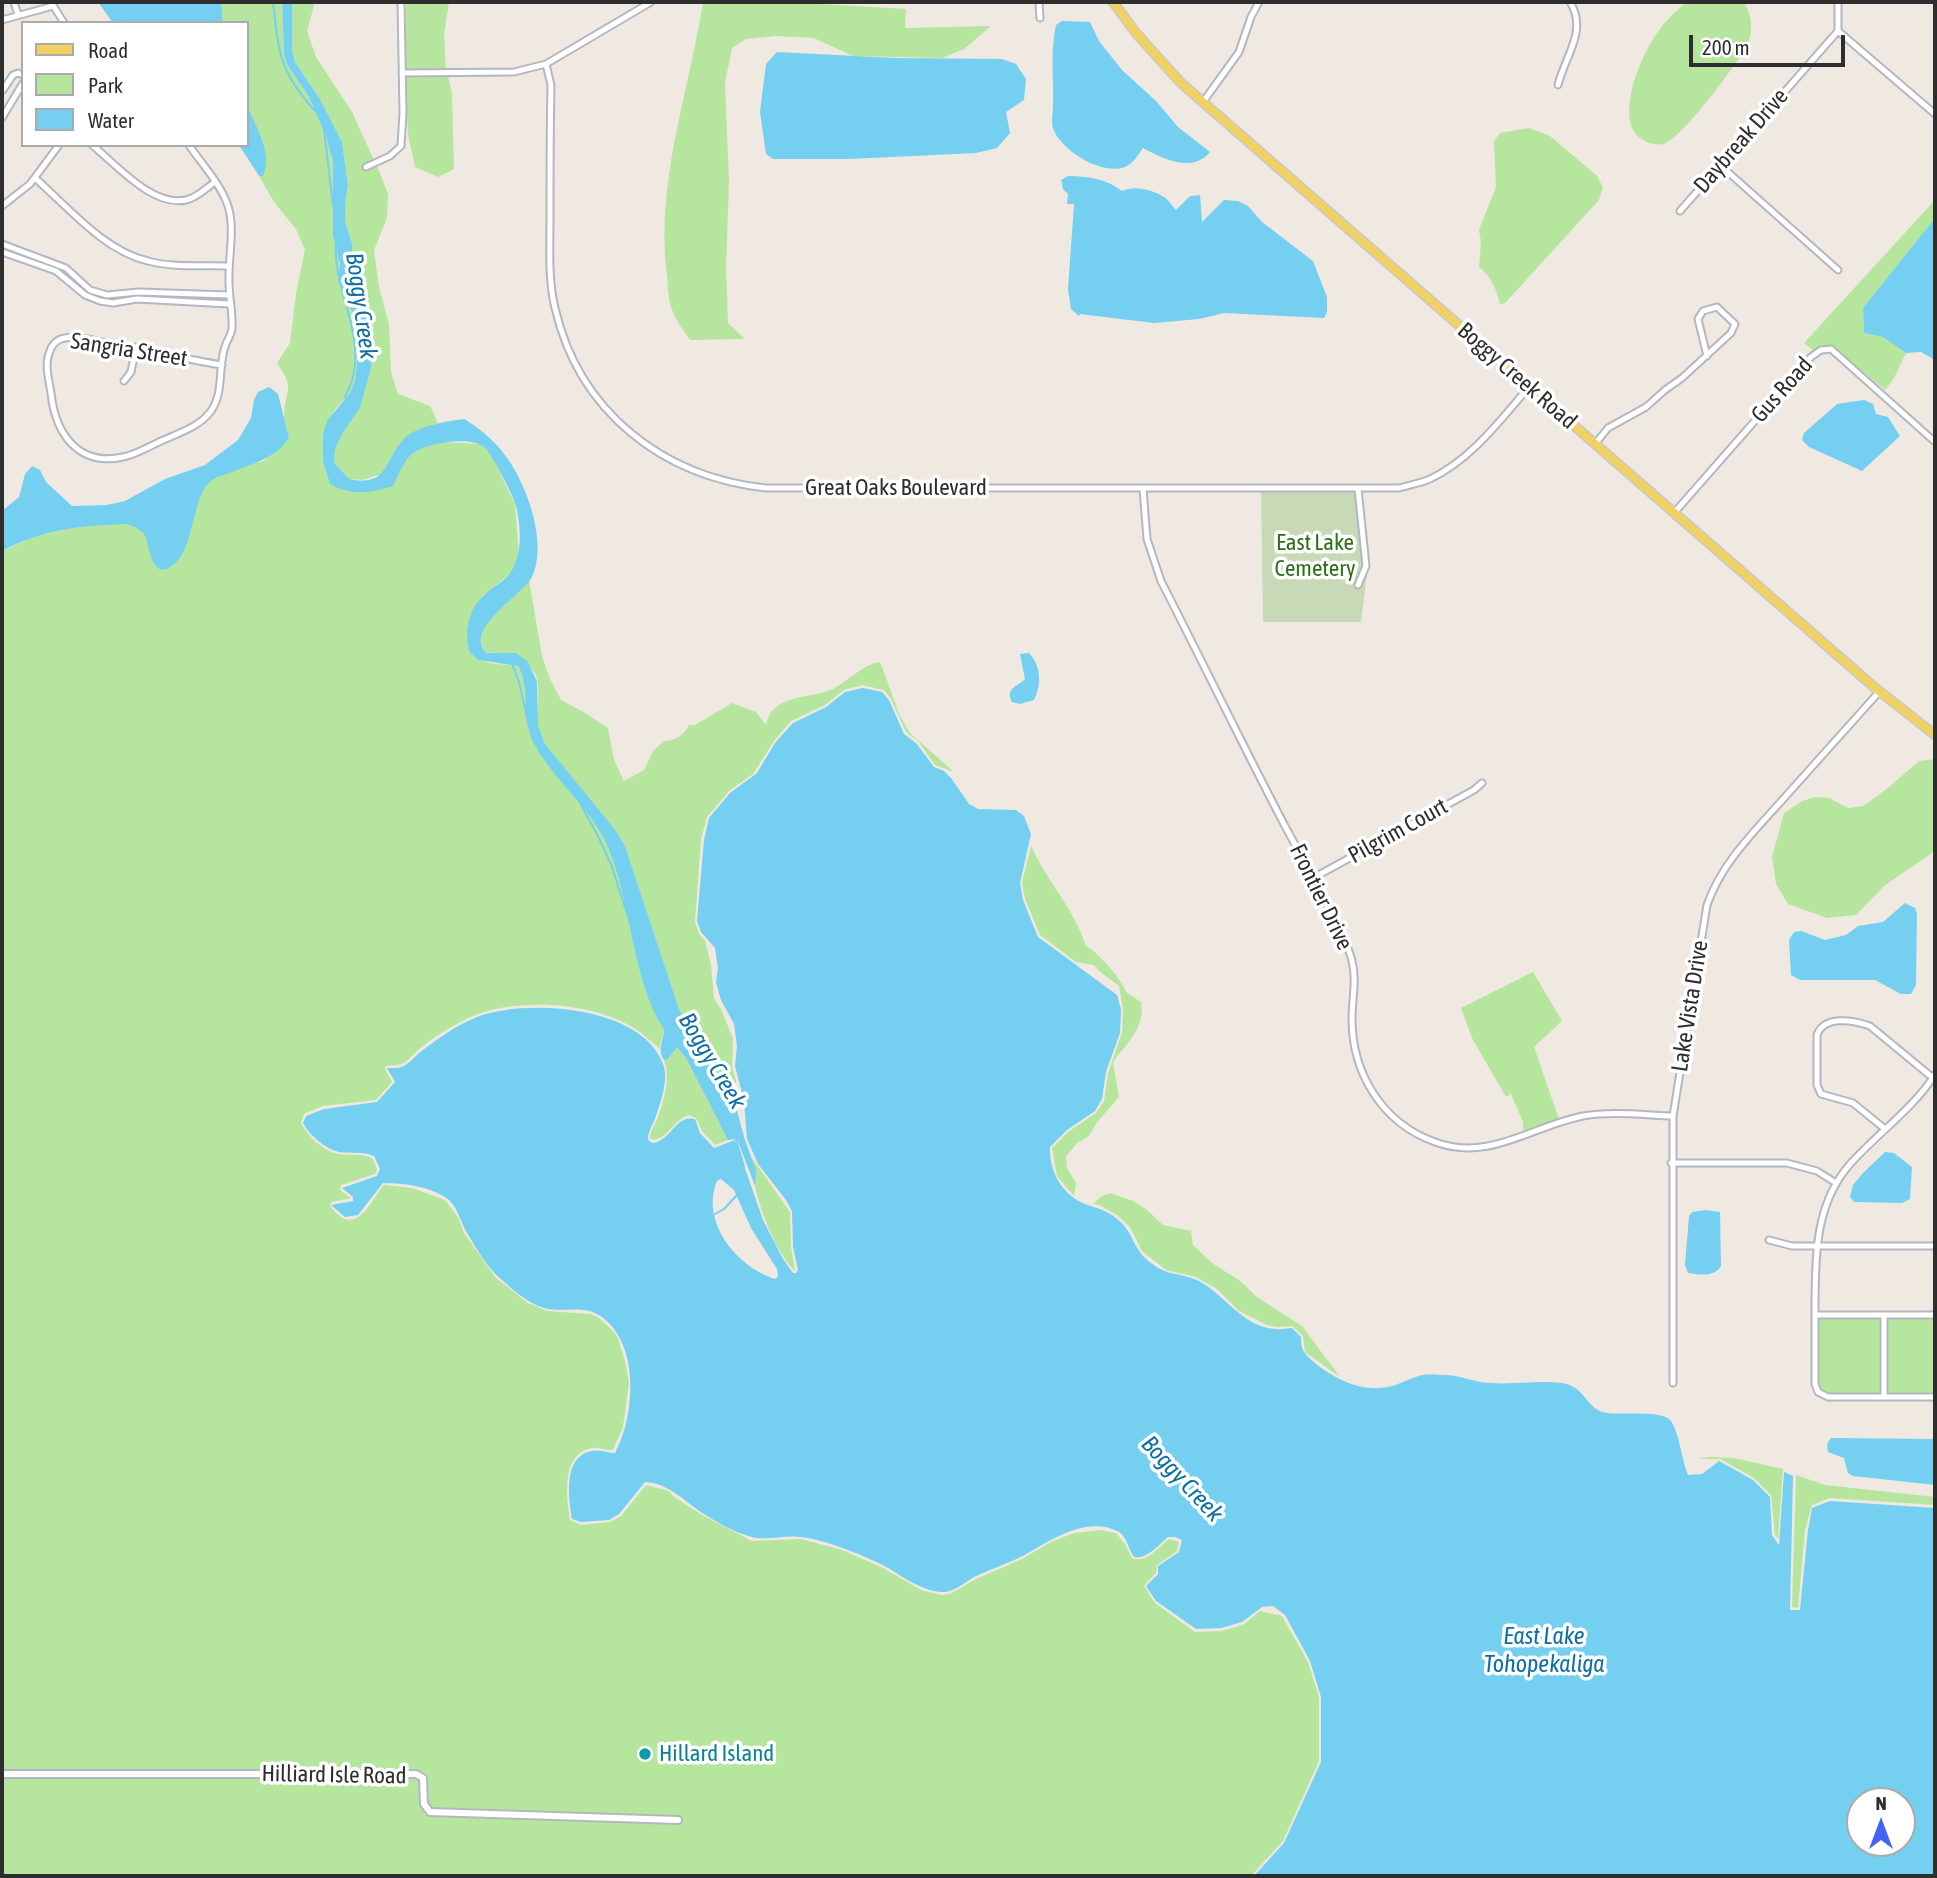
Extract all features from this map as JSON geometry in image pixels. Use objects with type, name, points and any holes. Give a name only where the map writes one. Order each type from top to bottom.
[{"type":"main road","name":"Boggy Creek Road","points":[[1113,2],[1160,60],[1203,102],[1879,692],[1935,735]]},
{"type":"street","points":[[14,2],[18,15]]},
{"type":"street","points":[[366,167],[390,156],[401,146],[401,2]]},
{"type":"street","points":[[402,73],[514,72],[546,64],[651,2]]},
{"type":"street","points":[[1040,2],[1040,18]]},
{"type":"street","points":[[1203,102],[1239,52],[1259,2]]},
{"type":"street","points":[[1558,85],[1578,29],[1578,18],[1570,2]]},
{"type":"street","points":[[1838,2],[1838,31],[1935,114]]},
{"type":"street","points":[[2,20],[52,4],[63,21]]},
{"type":"street","name":"Daybreak Drive","points":[[1680,211],[1838,31]]},
{"type":"street","name":"Great Oaks Boulevard","points":[[546,64],[551,85],[550,272],[557,316],[573,361],[585,381],[614,417],[650,449],[717,480],[766,488],[1399,488],[1429,479],[1459,462],[1475,448],[1529,387]]},
{"type":"street","points":[[13,100],[2,90],[13,75],[18,72],[21,74]]},
{"type":"street","points":[[2,118],[21,86]]},
{"type":"street","points":[[2,206],[35,178],[58,147]]},
{"type":"street","points":[[94,147],[144,190],[160,198],[186,200],[215,182]]},
{"type":"street","points":[[2,252],[56,271],[85,295],[100,301],[113,303],[137,299],[229,304],[231,218],[227,203],[215,182],[190,147]]},
{"type":"street","points":[[1720,164],[1838,270]]},
{"type":"street","points":[[35,178],[100,237],[130,256],[164,264],[229,266]]},
{"type":"street","points":[[2,244],[66,268],[90,290],[107,295],[138,292],[229,295]]},
{"type":"street","name":"Sangria Street","points":[[222,365],[71,337],[57,341],[50,349],[47,363],[52,409],[56,422],[71,443],[89,455],[107,458],[125,457],[200,423],[216,402],[222,365],[225,346],[232,330],[229,304]]},
{"type":"street","points":[[1595,444],[1608,428],[1646,407],[1707,356],[1731,333],[1735,324],[1717,307],[1703,311],[1698,319],[1707,356]]},
{"type":"street","points":[[124,381],[131,372],[136,348]]},
{"type":"street","name":"Gus Road","points":[[1674,513],[1811,356],[1821,350],[1831,349],[1935,442]]},
{"type":"street","name":"Frontier Drive","points":[[1143,489],[1147,538],[1161,581],[1352,960],[1355,1057],[1371,1092],[1393,1118],[1416,1134],[1435,1143],[1472,1149],[1502,1144],[1566,1120],[1592,1115],[1673,1116]]},
{"type":"street","points":[[1358,585],[1366,566],[1359,489]]},
{"type":"street","name":"Lake Vista Drive","points":[[1673,1383],[1673,1116],[1707,905],[1723,870],[1747,840],[1879,692]]},
{"type":"street","name":"Pilgrim Court","points":[[1313,878],[1474,790],[1482,783]]},
{"type":"street","points":[[1885,1129],[1853,1103],[1821,1094],[1816,1085],[1817,1035],[1820,1027],[1828,1022],[1858,1021],[1870,1026],[1935,1077],[1885,1129],[1850,1164],[1836,1183],[1825,1208],[1816,1246],[1815,1384],[1818,1392],[1828,1397],[1935,1397]]},
{"type":"street","points":[[1671,1163],[1787,1163],[1816,1171],[1836,1183]]},
{"type":"street","points":[[1769,1240],[1792,1246],[1935,1246]]},
{"type":"street","points":[[1815,1315],[1935,1315]]},
{"type":"street","points":[[1884,1315],[1884,1396]]},
{"type":"street","name":"Hilliard Isle Road","points":[[2,1774],[415,1774],[423,1778],[424,1804],[430,1812],[678,1820]]},
{"type":"green space","points":[[221,2],[282,2],[284,55],[288,66],[309,97],[326,136],[333,162],[333,236],[340,264],[338,280],[349,301],[356,328],[357,365],[350,393],[336,408],[323,434],[323,462],[330,484],[393,486],[404,462],[427,445],[443,442],[481,444],[490,452],[515,504],[519,557],[509,575],[482,596],[468,644],[475,657],[481,660],[518,666],[525,685],[539,751],[591,816],[609,847],[623,893],[638,964],[653,1009],[664,1030],[659,1049],[631,1026],[611,1017],[566,1006],[497,1009],[462,1021],[418,1050],[404,1063],[386,1066],[392,1082],[376,1100],[323,1106],[304,1114],[301,1123],[322,1147],[334,1153],[372,1158],[377,1169],[375,1174],[341,1185],[340,1190],[351,1198],[331,1202],[330,1206],[339,1215],[354,1219],[366,1209],[384,1185],[412,1188],[445,1200],[458,1217],[464,1233],[496,1278],[528,1303],[547,1311],[591,1314],[613,1331],[618,1338],[629,1383],[623,1427],[613,1450],[592,1448],[582,1452],[570,1468],[567,1489],[570,1520],[581,1525],[610,1522],[621,1516],[646,1485],[669,1491],[704,1516],[752,1541],[801,1539],[842,1550],[883,1568],[921,1590],[941,1595],[950,1594],[1051,1542],[1074,1533],[1100,1530],[1116,1533],[1132,1558],[1137,1559],[1152,1554],[1169,1539],[1179,1542],[1177,1551],[1157,1565],[1156,1573],[1144,1586],[1155,1603],[1195,1632],[1221,1631],[1243,1625],[1260,1611],[1282,1616],[1308,1662],[1319,1697],[1319,1761],[1283,1841],[1251,1876],[2,1876],[2,1777],[417,1778],[421,1780],[421,1806],[430,1815],[681,1823],[681,1817],[431,1809],[426,1804],[426,1778],[416,1771],[2,1771],[2,551],[33,537],[82,525],[127,523],[137,527],[146,536],[212,479],[239,467],[264,461],[289,438],[284,418],[288,384],[277,363],[290,343],[305,250],[296,229],[274,202],[259,176],[263,175],[262,140],[248,108],[248,21],[223,21]]},
{"type":"green space","points":[[292,2],[315,2],[307,31],[316,57],[352,112],[374,160],[363,165],[364,171],[377,166],[388,194],[387,218],[374,250],[379,287],[389,324],[391,372],[398,394],[430,406],[438,423],[416,431],[402,441],[382,474],[362,480],[348,479],[334,463],[335,450],[342,434],[360,408],[373,359],[363,305],[353,275],[352,243],[345,222],[348,185],[342,142],[321,101],[295,62],[292,51]]},
{"type":"green space","points":[[406,2],[449,2],[444,35],[446,70],[405,70]]},
{"type":"green space","points":[[703,2],[788,2],[906,9],[905,28],[991,26],[964,49],[942,58],[853,56],[814,38],[776,36],[746,39],[732,48],[725,83],[729,182],[726,268],[728,323],[745,339],[690,340],[675,316],[669,296],[665,241],[669,172]]},
{"type":"green space","points":[[1686,2],[1744,2],[1751,22],[1750,38],[1743,53],[1722,82],[1683,129],[1663,144],[1651,144],[1635,133],[1630,122],[1631,94],[1640,65],[1653,39]]},
{"type":"green space","points":[[405,76],[448,76],[452,94],[454,169],[438,177],[415,167],[408,134]]},
{"type":"green space","points":[[1529,128],[1550,136],[1596,175],[1603,187],[1599,200],[1506,302],[1500,305],[1493,284],[1479,267],[1479,230],[1496,187],[1494,141],[1500,133]]},
{"type":"green space","points":[[1935,200],[1935,218],[1863,309],[1864,333],[1883,337],[1906,353],[1885,390],[1833,347],[1820,347],[1814,351],[1804,343]]},
{"type":"green space","name":"East Lake Cemetery","points":[[1261,491],[1361,492],[1368,565],[1361,622],[1263,622]]},
{"type":"green space","points":[[529,580],[542,656],[550,679],[561,700],[608,728],[614,760],[624,781],[644,770],[653,751],[664,741],[679,737],[689,725],[695,725],[732,703],[756,712],[766,725],[771,712],[778,706],[793,699],[833,689],[863,669],[880,662],[900,716],[910,733],[954,772],[935,765],[918,741],[906,732],[884,690],[862,685],[844,690],[825,705],[791,721],[774,741],[753,774],[729,791],[707,817],[701,839],[695,922],[699,934],[705,940],[714,998],[733,1039],[732,1066],[736,1081],[731,1099],[679,1009],[625,846],[616,831],[560,766],[542,738],[537,719],[538,688],[535,674],[527,664],[516,657],[487,653],[482,643],[482,633],[487,623]]},
{"type":"green space","points":[[1935,759],[1935,851],[1884,886],[1856,915],[1827,918],[1788,904],[1776,884],[1772,857],[1784,813],[1802,801],[1816,797],[1829,798],[1848,808],[1863,806],[1919,761]]},
{"type":"green space","points":[[1031,846],[1075,920],[1086,946],[1109,967],[1126,992],[1141,1002],[1138,1027],[1113,1062],[1119,1097],[1097,1122],[1089,1136],[1077,1143],[1066,1157],[1067,1168],[1076,1183],[1074,1196],[1057,1176],[1052,1148],[1068,1132],[1096,1113],[1104,1101],[1108,1073],[1122,1033],[1123,1009],[1119,986],[1094,965],[1076,962],[1040,935],[1025,899],[1022,883]]},
{"type":"green space","points":[[1533,972],[1562,1021],[1534,1047],[1559,1119],[1523,1134],[1523,1122],[1511,1094],[1506,1097],[1472,1038],[1461,1008]]},
{"type":"green space","points":[[677,1047],[686,1058],[728,1140],[715,1145],[702,1131],[696,1118],[689,1115],[683,1117],[661,1138],[650,1139],[666,1089],[664,1060],[668,1059]]},
{"type":"green space","points":[[752,1158],[790,1212],[795,1271],[776,1245],[766,1222],[756,1191]]},
{"type":"green space","points":[[1110,1193],[1133,1201],[1163,1225],[1191,1231],[1193,1245],[1212,1263],[1302,1326],[1340,1377],[1305,1352],[1303,1336],[1292,1326],[1267,1325],[1239,1311],[1217,1289],[1196,1277],[1166,1270],[1142,1251],[1130,1227],[1117,1215],[1093,1204]]},
{"type":"green space","points":[[1817,1318],[1881,1318],[1881,1393],[1828,1394],[1820,1390],[1817,1384]]},
{"type":"green space","points":[[1886,1318],[1935,1318],[1935,1394],[1886,1393]]},
{"type":"green space","points":[[1733,1458],[1783,1469],[1778,1539],[1775,1535],[1771,1495],[1754,1478],[1720,1459],[1697,1459]]},
{"type":"green space","points":[[1796,1475],[1825,1485],[1935,1497],[1935,1505],[1830,1498],[1812,1505],[1805,1530],[1798,1608],[1792,1607]]},
{"type":"water","points":[[98,2],[221,2],[223,21],[112,21]]},
{"type":"water","points":[[282,2],[292,2],[292,51],[295,62],[321,101],[342,142],[348,185],[345,222],[352,243],[353,275],[373,351],[360,408],[342,434],[335,450],[334,463],[349,479],[371,479],[383,471],[407,436],[431,425],[464,419],[489,437],[510,462],[532,511],[538,546],[537,563],[532,577],[488,623],[482,634],[481,644],[487,653],[516,653],[528,662],[537,682],[538,726],[545,744],[616,831],[625,846],[679,1009],[737,1111],[756,1170],[755,1186],[737,1139],[728,1140],[686,1058],[677,1047],[668,1059],[664,1060],[662,1056],[664,1030],[645,987],[616,869],[608,847],[601,832],[549,767],[532,738],[527,721],[524,684],[518,666],[478,660],[469,651],[467,633],[473,609],[483,596],[508,576],[519,549],[520,532],[516,506],[491,456],[483,446],[476,443],[447,442],[412,454],[403,465],[393,486],[361,492],[330,484],[323,462],[323,434],[327,421],[350,393],[355,381],[356,328],[349,301],[338,280],[340,264],[333,236],[333,162],[326,136],[309,97],[288,66],[284,55]]},
{"type":"water","points":[[1062,21],[1090,22],[1099,41],[1122,70],[1156,101],[1178,127],[1210,152],[1203,159],[1186,163],[1168,159],[1143,148],[1131,163],[1116,169],[1105,168],[1083,159],[1064,145],[1052,123],[1053,45],[1056,25]]},
{"type":"water","points":[[777,52],[895,58],[1002,59],[1016,64],[1026,79],[1024,100],[1006,112],[1010,133],[997,148],[976,153],[850,159],[773,159],[766,154],[760,112],[766,64]]},
{"type":"water","points":[[248,108],[265,149],[266,167],[263,176],[259,176],[240,147],[248,147]]},
{"type":"water","points":[[1068,176],[1096,179],[1122,191],[1132,188],[1149,190],[1166,198],[1176,210],[1190,196],[1200,195],[1202,222],[1224,200],[1238,201],[1248,206],[1262,222],[1313,261],[1327,297],[1327,312],[1324,318],[1224,313],[1199,319],[1154,323],[1079,316],[1071,309],[1068,289],[1074,204],[1067,204],[1068,194],[1063,189],[1061,180]]},
{"type":"water","points":[[1935,218],[1935,360],[1921,352],[1906,353],[1883,337],[1864,333],[1863,308]]},
{"type":"water","points":[[269,387],[278,394],[289,438],[269,456],[215,478],[205,487],[185,547],[172,566],[160,569],[156,566],[144,534],[125,524],[54,532],[28,539],[2,551],[2,511],[19,497],[25,474],[32,466],[40,470],[46,482],[72,506],[107,505],[125,501],[165,479],[205,465],[238,440],[251,418],[258,392]]},
{"type":"water","points":[[1864,400],[1873,404],[1876,414],[1888,417],[1900,436],[1862,471],[1809,447],[1802,440],[1804,433],[1837,404]]},
{"type":"water","points":[[1029,653],[1038,669],[1037,694],[1034,700],[1020,704],[1012,702],[1011,691],[1025,679],[1020,654]]},
{"type":"water","name":"East Lake Tohopekaliga","points":[[863,688],[882,692],[889,700],[904,734],[916,743],[934,767],[951,778],[969,804],[978,809],[1016,810],[1024,816],[1031,834],[1020,883],[1023,900],[1038,937],[1117,995],[1121,1009],[1120,1033],[1106,1072],[1102,1099],[1095,1111],[1067,1130],[1050,1147],[1052,1165],[1059,1182],[1071,1196],[1117,1219],[1145,1258],[1153,1264],[1160,1269],[1199,1281],[1253,1323],[1275,1329],[1292,1328],[1301,1337],[1304,1352],[1315,1363],[1331,1375],[1359,1386],[1388,1387],[1428,1375],[1454,1376],[1491,1383],[1561,1383],[1576,1389],[1600,1411],[1665,1417],[1676,1431],[1688,1475],[1702,1474],[1719,1461],[1753,1480],[1770,1497],[1772,1535],[1779,1545],[1784,1472],[1793,1476],[1790,1610],[1800,1610],[1812,1508],[1830,1501],[1935,1508],[1935,1876],[1254,1876],[1284,1843],[1321,1762],[1321,1697],[1310,1661],[1285,1615],[1273,1606],[1262,1607],[1242,1622],[1221,1628],[1196,1629],[1156,1601],[1146,1586],[1158,1574],[1158,1566],[1179,1552],[1182,1540],[1168,1537],[1148,1554],[1134,1557],[1125,1539],[1117,1531],[1105,1527],[1080,1528],[954,1589],[941,1592],[923,1588],[874,1561],[827,1543],[793,1537],[757,1538],[740,1533],[709,1517],[669,1489],[654,1483],[645,1482],[619,1514],[609,1520],[581,1522],[572,1519],[569,1490],[576,1461],[592,1451],[615,1453],[627,1419],[630,1399],[628,1360],[622,1342],[612,1327],[592,1312],[548,1309],[521,1296],[487,1264],[467,1233],[453,1204],[431,1190],[383,1183],[358,1215],[345,1217],[331,1205],[353,1201],[353,1197],[342,1188],[377,1176],[380,1169],[374,1156],[339,1152],[323,1145],[303,1123],[306,1116],[324,1109],[377,1102],[395,1082],[387,1068],[404,1066],[442,1036],[477,1017],[498,1011],[552,1008],[608,1019],[632,1030],[651,1045],[665,1070],[664,1090],[648,1140],[652,1143],[658,1141],[683,1120],[695,1119],[700,1133],[714,1148],[735,1140],[763,1220],[783,1259],[793,1273],[796,1273],[798,1270],[793,1247],[792,1211],[758,1164],[747,1139],[744,1101],[735,1066],[737,1046],[734,1024],[721,1000],[716,982],[718,968],[715,948],[701,932],[697,921],[704,840],[709,818],[730,793],[757,773],[775,743],[793,723],[826,707],[845,692]],"holes":[[[721,1179],[734,1190],[751,1228],[777,1269],[778,1276],[775,1279],[761,1273],[735,1254],[718,1227],[713,1196],[717,1181]]]},
{"type":"water","points":[[1905,903],[1915,908],[1917,914],[1916,985],[1911,994],[1901,994],[1875,980],[1800,980],[1791,975],[1789,940],[1794,932],[1801,931],[1825,940],[1846,935],[1858,926],[1883,922]]},
{"type":"water","points":[[1885,1152],[1894,1153],[1912,1167],[1910,1199],[1902,1203],[1854,1202],[1850,1197],[1853,1185]]},
{"type":"water","points":[[1692,1212],[1720,1212],[1721,1266],[1711,1274],[1688,1273],[1685,1265],[1689,1216]]},
{"type":"water","points":[[1831,1438],[1935,1439],[1935,1485],[1853,1476],[1848,1473],[1844,1458],[1828,1452],[1827,1444]]},
{"type":"waterway","name":"Boggy Creek","points":[[273,2],[279,49],[287,73],[315,111]]},
{"type":"waterway","name":"Boggy Creek","points":[[324,129],[333,206]]},
{"type":"waterway","name":"Boggy Creek","points":[[336,243],[336,259],[351,323],[355,356],[353,375],[345,398]]},
{"type":"waterway","name":"Boggy Creek","points":[[512,664],[529,726]]},
{"type":"waterway","name":"Boggy Creek","points":[[532,738],[543,757]]},
{"type":"waterway","name":"Boggy Creek","points":[[581,805],[612,867],[633,932]]},
{"type":"waterway","name":"Boggy Creek","points":[[735,1136],[744,1167]]},
{"type":"waterway","name":"Boggy Creek","points":[[715,1214],[737,1195]]},
{"type":"place","name":"Hillard Island","points":[[645,1754]]}]
